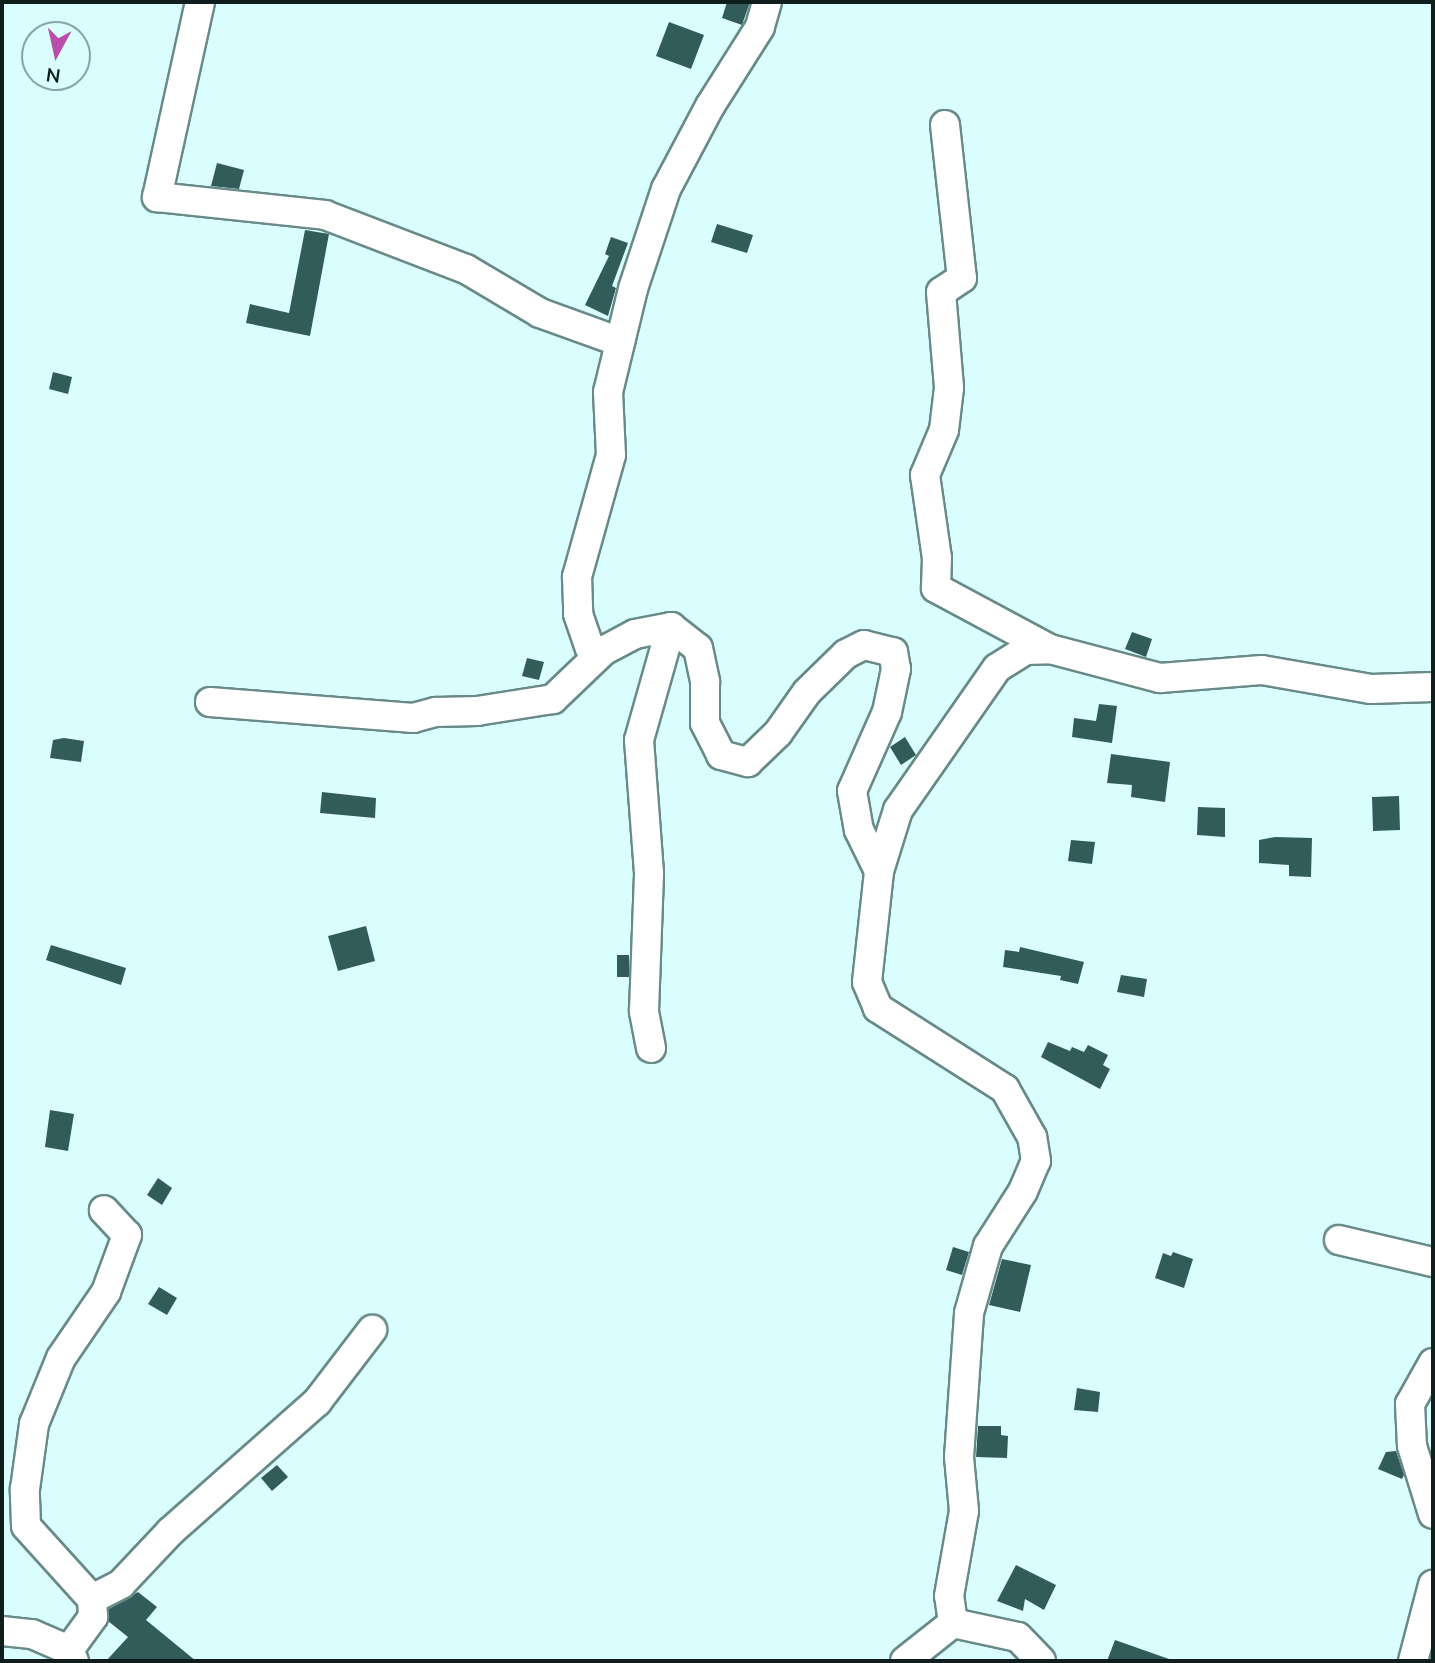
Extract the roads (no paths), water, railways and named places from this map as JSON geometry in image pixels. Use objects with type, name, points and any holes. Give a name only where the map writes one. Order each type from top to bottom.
[{"type":"street","points":[[200,2],[157,197],[325,215],[466,268],[540,313],[620,342]]},
{"type":"street","points":[[603,651],[590,648],[578,614],[578,577],[611,455],[608,392],[620,342],[666,189],[710,106],[760,27],[767,2]]},
{"type":"street","points":[[945,125],[961,278],[941,292],[948,388],[944,430],[925,475],[937,558],[936,588],[1050,649],[1160,678],[1262,670],[1371,689],[1433,687]]},
{"type":"street","points":[[210,702],[413,718],[436,712],[477,710],[553,699],[603,651],[635,634],[671,627],[698,648],[705,682],[705,723],[721,755],[748,762],[778,733],[807,692],[846,654],[864,645],[893,652],[896,669],[887,712],[852,791],[859,830],[879,871]]},
{"type":"street","points":[[651,1048],[645,1011],[649,873],[639,740],[671,627]]},
{"type":"street","points":[[953,1623],[949,1597],[964,1511],[959,1457],[969,1313],[988,1246],[1023,1191],[1035,1161],[1032,1137],[1005,1089],[878,1008],[867,982],[879,871],[898,810],[998,668],[1026,650],[1050,649]]},
{"type":"street","points":[[2,1631],[32,1634],[71,1656],[93,1617],[92,1600],[26,1526],[25,1489],[38,1413],[61,1357],[106,1292],[127,1235],[104,1210]]},
{"type":"street","points":[[1339,1240],[1433,1262]]},
{"type":"street","points":[[92,1600],[121,1584],[171,1531],[317,1402],[372,1330]]},
{"type":"street","points":[[1433,1363],[1410,1404],[1412,1446],[1433,1514]]},
{"type":"street","points":[[1413,1661],[1433,1586]]},
{"type":"street","points":[[905,1661],[953,1623]]},
{"type":"street","points":[[953,1623],[1018,1637],[1041,1661]]}]
